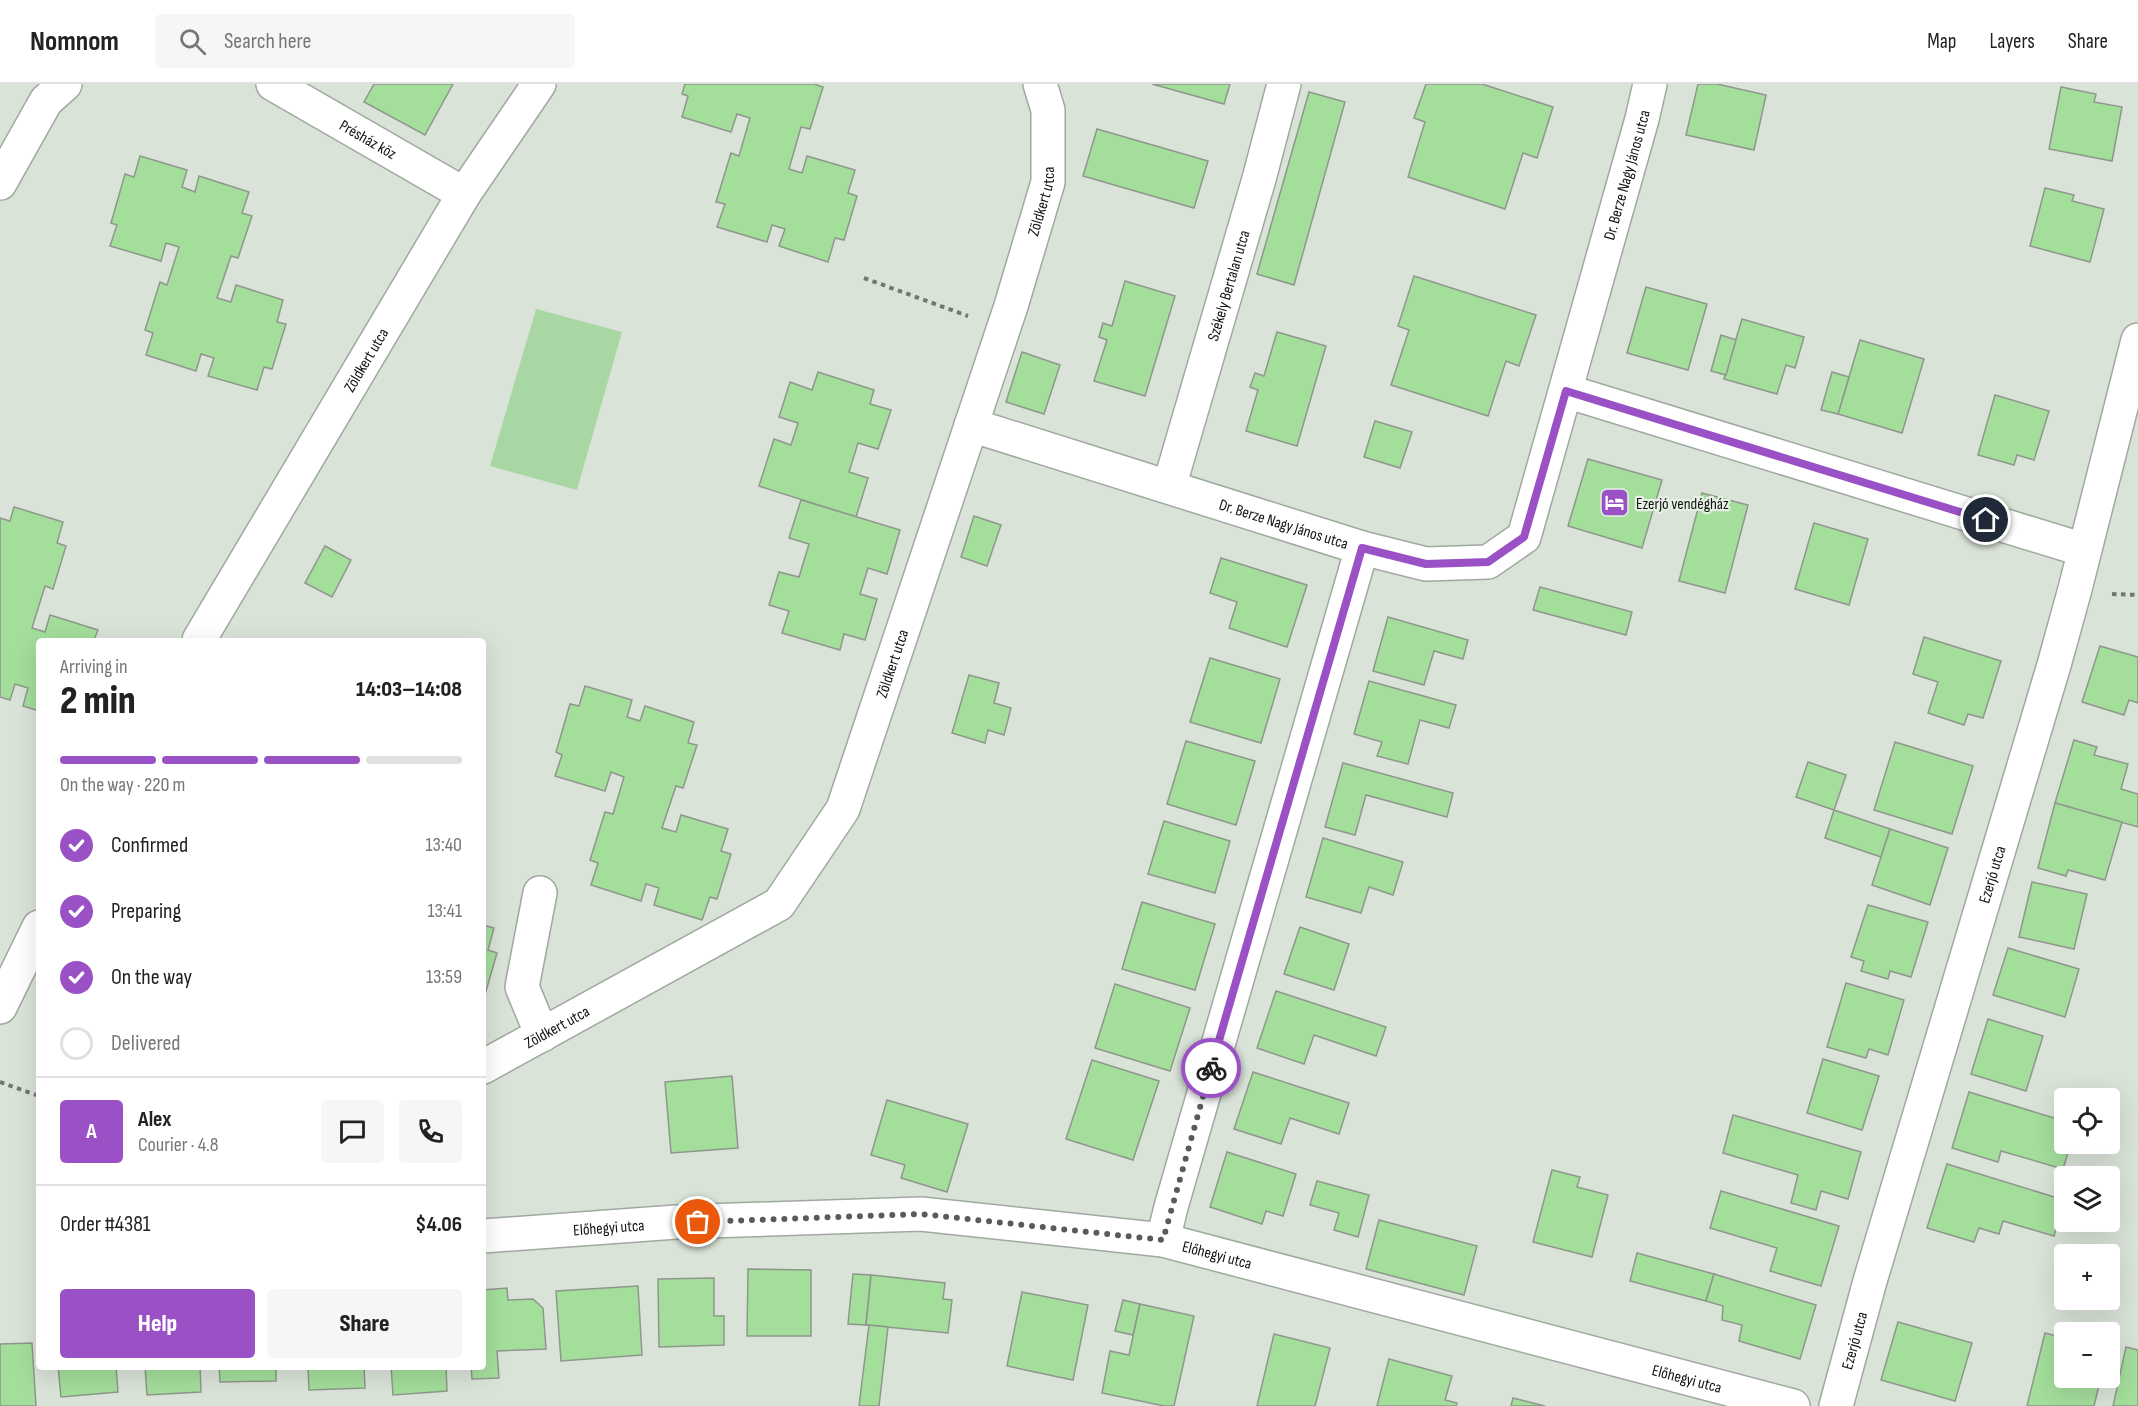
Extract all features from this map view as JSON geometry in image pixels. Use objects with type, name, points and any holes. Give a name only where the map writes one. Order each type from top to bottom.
[{"type":"street","points":[[0,183],[46,101],[65,84]]},
{"type":"street","name":"Présház köz","points":[[273,84],[464,194]]},
{"type":"street","name":"Zöldkert utca","points":[[200,638],[464,194],[538,84]]},
{"type":"street","name":"Székely Bertalan utca","points":[[1169,487],[1259,179],[1284,84]]},
{"type":"street","name":"Dr. Berze Nagy János utca","points":[[971,425],[1362,548],[1426,564],[1488,562],[1524,537],[1650,84]]},
{"type":"street","name":"Zöldkert utca","points":[[486,1065],[779,904],[843,809],[1011,306],[1048,182],[1048,93]]},
{"type":"street","name":"Ezerjó utca","points":[[1836,1406],[1874,1269],[2054,665],[2138,340]]},
{"type":"street","points":[[1566,391],[2084,550]]},
{"type":"street","points":[[1163,1240],[1362,548]]},
{"type":"street","points":[[540,893],[522,987],[542,1035]]},
{"type":"street","points":[[0,1007],[36,933]]},
{"type":"street","name":"Előhegyi utca","points":[[486,1236],[676,1222],[921,1214],[1163,1240],[1793,1406]]},
{"type":"path","points":[[864,278],[960,313]]},
{"type":"path","points":[[0,1082],[36,1095]]},
{"type":"green space","points":[[536,309],[622,332],[577,490],[490,466]]},
{"type":"building","points":[[374,84],[453,84],[425,135],[364,102]]},
{"type":"building","points":[[685,84],[814,84],[823,87],[810,129],[801,127],[789,169],[802,173],[807,156],[855,170],[848,193],[857,196],[844,240],[835,238],[828,262],[779,246],[785,229],[772,225],[767,242],[717,227],[725,204],[716,202],[731,153],[739,156],[750,118],[737,114],[731,132],[682,117],[688,96],[682,94]]},
{"type":"building","points":[[1152,84],[1230,84],[1224,104]]},
{"type":"building","points":[[1426,84],[1482,84],[1553,107],[1537,158],[1523,153],[1505,209],[1408,177],[1425,122],[1414,118]]},
{"type":"building","points":[[1698,84],[1717,84],[1766,95],[1754,150],[1686,135]]},
{"type":"building","points":[[2061,87],[2096,94],[2094,102],[2122,107],[2112,161],[2049,149]]},
{"type":"building","points":[[1309,92],[1345,102],[1294,285],[1257,274]]},
{"type":"building","points":[[1097,129],[1208,161],[1194,208],[1083,176]]},
{"type":"building","points":[[140,156],[187,170],[182,187],[195,192],[199,176],[249,192],[242,213],[252,216],[238,258],[231,256],[217,298],[231,302],[236,285],[283,300],[277,322],[286,324],[272,369],[264,367],[257,390],[208,376],[214,358],[201,354],[196,371],[146,355],[153,333],[145,330],[160,282],[167,285],[179,247],[166,243],[161,261],[110,246],[117,225],[111,223],[125,174],[134,177]]},
{"type":"building","points":[[2045,188],[2074,195],[2072,201],[2104,209],[2090,262],[2030,246]]},
{"type":"building","points":[[1414,276],[1536,315],[1519,366],[1506,361],[1488,416],[1391,385],[1409,330],[1398,326]]},
{"type":"building","points":[[1125,281],[1175,296],[1145,396],[1094,381],[1107,340],[1099,337],[1103,323],[1112,326]]},
{"type":"building","points":[[1646,287],[1707,304],[1688,370],[1627,353]]},
{"type":"building","points":[[1742,319],[1804,337],[1795,368],[1786,365],[1777,394],[1724,379]]},
{"type":"building","points":[[1277,332],[1326,346],[1297,446],[1246,431],[1258,390],[1250,387],[1255,373],[1264,376]]},
{"type":"building","points":[[1721,335],[1736,340],[1726,375],[1711,371]]},
{"type":"building","points":[[1860,340],[1924,359],[1902,433],[1838,414]]},
{"type":"building","points":[[1022,352],[1060,365],[1044,414],[1006,402]]},
{"type":"building","points":[[818,372],[874,390],[870,404],[891,410],[878,449],[858,443],[849,472],[868,478],[856,517],[759,486],[774,439],[791,445],[798,423],[779,417],[790,382],[812,390]]},
{"type":"building","points":[[1832,372],[1849,377],[1838,414],[1821,410]]},
{"type":"building","points":[[1995,395],[2049,411],[2034,460],[2017,455],[2014,465],[1978,455]]},
{"type":"building","points":[[1375,421],[1412,432],[1400,468],[1364,457]]},
{"type":"building","name":"Ezerjó vendégház","points":[[1588,459],[1662,480],[1642,548],[1568,526]]},
{"type":"building","points":[[1702,493],[1748,505],[1725,593],[1679,581]]},
{"type":"building","points":[[801,500],[900,530],[887,574],[868,568],[860,594],[877,599],[865,640],[844,634],[840,650],[782,633],[789,611],[769,605],[779,572],[799,577],[809,544],[789,538]]},
{"type":"building","points":[[14,507],[63,522],[57,543],[66,546],[53,589],[45,586],[32,628],[45,632],[50,615],[98,630],[95,638],[36,638],[36,710],[23,706],[28,688],[15,684],[10,700],[0,697],[0,518],[10,521]]},
{"type":"building","points":[[974,516],[1001,525],[987,566],[961,557]]},
{"type":"building","points":[[1814,523],[1868,539],[1849,605],[1795,589]]},
{"type":"building","points":[[325,546],[351,560],[332,597],[305,583]]},
{"type":"building","points":[[1221,558],[1307,585],[1287,647],[1229,628],[1237,602],[1210,593]]},
{"type":"building","points":[[1540,587],[1632,612],[1626,635],[1533,610]]},
{"type":"building","points":[[1388,617],[1468,640],[1463,659],[1434,651],[1424,685],[1373,671]]},
{"type":"building","points":[[1924,637],[2001,661],[1983,718],[1968,714],[1964,725],[1928,713],[1938,682],[1913,674]]},
{"type":"building","points":[[2100,646],[2138,657],[2138,703],[2129,700],[2124,715],[2082,702]]},
{"type":"building","points":[[1210,658],[1280,679],[1261,743],[1190,722]]},
{"type":"building","points":[[969,675],[999,683],[994,703],[1011,708],[1004,735],[988,730],[985,743],[952,733]]},
{"type":"building","points":[[1369,681],[1456,705],[1449,728],[1420,720],[1408,764],[1377,756],[1382,742],[1354,734]]},
{"type":"building","points":[[585,686],[632,700],[627,717],[640,721],[645,706],[694,722],[688,743],[697,745],[683,788],[676,786],[662,828],[676,832],[681,815],[728,829],[721,851],[731,854],[717,899],[710,897],[702,920],[654,905],[659,888],[646,884],[641,901],[591,885],[598,863],[590,860],[605,812],[613,814],[624,777],[611,772],[605,791],[555,776],[562,755],[556,752],[570,704],[579,706]]},
{"type":"building","points":[[2074,740],[2097,747],[2094,755],[2128,764],[2121,789],[2138,794],[2138,827],[2055,803]]},
{"type":"building","points":[[1186,741],[1255,761],[1236,825],[1167,804]]},
{"type":"building","points":[[1895,742],[1973,766],[1952,834],[1874,810]]},
{"type":"building","points":[[1808,762],[1846,775],[1834,810],[1796,797]]},
{"type":"building","points":[[1343,763],[1453,793],[1447,817],[1366,795],[1355,835],[1325,827]]},
{"type":"building","points":[[2055,803],[2122,822],[2105,880],[2068,870],[2066,876],[2038,868]]},
{"type":"building","points":[[1834,810],[1890,829],[1881,857],[1825,838]]},
{"type":"building","points":[[1164,821],[1230,841],[1215,893],[1148,874]]},
{"type":"building","points":[[1890,829],[1948,848],[1930,905],[1872,885]]},
{"type":"building","points":[[1323,838],[1403,862],[1393,895],[1369,887],[1361,913],[1306,897]]},
{"type":"building","points":[[2032,882],[2087,894],[2074,949],[2019,937]]},
{"type":"building","points":[[1142,902],[1215,924],[1195,990],[1122,969]]},
{"type":"building","points":[[1868,905],[1928,922],[1911,977],[1890,971],[1888,979],[1861,971],[1864,961],[1851,957]]},
{"type":"building","points":[[486,926],[494,928],[488,950],[497,953],[486,991]]},
{"type":"building","points":[[1300,927],[1349,944],[1334,990],[1284,974]]},
{"type":"building","points":[[2008,948],[2079,969],[2065,1017],[1993,995]]},
{"type":"building","points":[[1846,983],[1904,1000],[1888,1055],[1869,1049],[1866,1058],[1827,1047]]},
{"type":"building","points":[[1115,984],[1190,1008],[1170,1071],[1095,1048]]},
{"type":"building","points":[[1276,991],[1386,1027],[1376,1056],[1314,1035],[1304,1064],[1257,1048]]},
{"type":"building","points":[[1988,1019],[2043,1036],[2026,1091],[1971,1074]]},
{"type":"building","points":[[1823,1059],[1879,1076],[1862,1130],[1807,1113]]},
{"type":"building","points":[[1092,1060],[1159,1081],[1133,1160],[1066,1139]]},
{"type":"building","points":[[1253,1072],[1349,1103],[1339,1134],[1290,1118],[1281,1144],[1234,1129]]},
{"type":"building","points":[[732,1076],[738,1148],[671,1153],[665,1082]]},
{"type":"building","points":[[1969,1092],[2054,1118],[2054,1154],[2068,1154],[2064,1166],[2054,1166],[2001,1151],[1998,1162],[1952,1148]]},
{"type":"building","points":[[887,1100],[968,1124],[947,1192],[901,1178],[905,1165],[871,1155]]},
{"type":"building","points":[[1733,1115],[1861,1152],[1848,1199],[1821,1191],[1816,1210],[1791,1203],[1798,1175],[1723,1153]]},
{"type":"building","points":[[1227,1152],[1296,1174],[1283,1216],[1266,1211],[1262,1224],[1210,1207]]},
{"type":"building","points":[[1947,1164],[2054,1197],[2054,1236],[2003,1221],[1999,1234],[1979,1228],[1974,1242],[1927,1228]]},
{"type":"building","points":[[1552,1170],[1580,1177],[1577,1187],[1608,1195],[1592,1257],[1533,1242]]},
{"type":"building","points":[[1317,1181],[1369,1195],[1358,1237],[1334,1230],[1339,1213],[1310,1205]]},
{"type":"building","points":[[1721,1191],[1839,1226],[1821,1286],[1770,1271],[1777,1248],[1710,1228]]},
{"type":"building","points":[[1379,1220],[1477,1246],[1464,1295],[1366,1269]]},
{"type":"building","points":[[1637,1253],[1714,1274],[1706,1301],[1630,1281]]},
{"type":"building","points":[[748,1269],[811,1270],[811,1336],[747,1336]]},
{"type":"building","points":[[853,1274],[871,1275],[866,1325],[848,1324]]},
{"type":"building","points":[[1714,1274],[1816,1305],[1800,1359],[1739,1341],[1742,1325],[1722,1320],[1723,1306],[1706,1301]]},
{"type":"building","points":[[871,1275],[945,1283],[943,1299],[952,1300],[948,1333],[866,1325]]},
{"type":"building","points":[[714,1278],[714,1316],[724,1316],[724,1345],[659,1347],[658,1279]]},
{"type":"building","points":[[638,1286],[642,1355],[561,1361],[556,1291]]},
{"type":"building","points":[[507,1288],[508,1300],[533,1299],[543,1308],[546,1349],[497,1351],[499,1378],[472,1379],[471,1370],[486,1370],[486,1290]]},
{"type":"building","points":[[1022,1292],[1088,1305],[1073,1380],[1007,1366]]},
{"type":"building","points":[[1123,1300],[1140,1304],[1133,1335],[1115,1331]]},
{"type":"building","points":[[1140,1304],[1194,1316],[1174,1406],[1102,1393],[1110,1351],[1129,1355]]},
{"type":"building","points":[[1898,1322],[1972,1343],[1955,1401],[1881,1380]]},
{"type":"building","points":[[869,1325],[888,1327],[879,1406],[859,1406]]},
{"type":"building","points":[[2045,1333],[2054,1335],[2054,1388],[2098,1388],[2094,1406],[2027,1406]]},
{"type":"building","points":[[1274,1334],[1330,1348],[1315,1406],[1257,1406]]},
{"type":"building","points":[[32,1343],[36,1406],[0,1406],[0,1344]]},
{"type":"building","points":[[2126,1347],[2138,1350],[2138,1406],[2113,1406],[2117,1388],[2120,1388],[2120,1374]]},
{"type":"building","points":[[1389,1359],[1452,1376],[1445,1400],[1457,1403],[1456,1406],[1377,1406]]},
{"type":"building","points":[[58,1370],[116,1370],[118,1392],[61,1397]]},
{"type":"building","points":[[145,1370],[200,1370],[201,1392],[147,1395]]},
{"type":"building","points":[[219,1370],[276,1370],[276,1381],[220,1382]]},
{"type":"building","points":[[308,1370],[364,1370],[365,1388],[309,1390]]},
{"type":"building","points":[[391,1370],[446,1370],[447,1391],[393,1395]]},
{"type":"building","points":[[1513,1398],[1545,1406],[1511,1406]]},
{"type":"way so far","points":[[698,1222],[921,1214],[1163,1240],[1211,1068]]},
{"type":"place","name":"Ezerjó vendégház","points":[[1615,503]]},
{"type":"route","points":[[1211,1068],[1362,548],[1426,564],[1488,562],[1524,537],[1566,391],[1986,520]]}]
